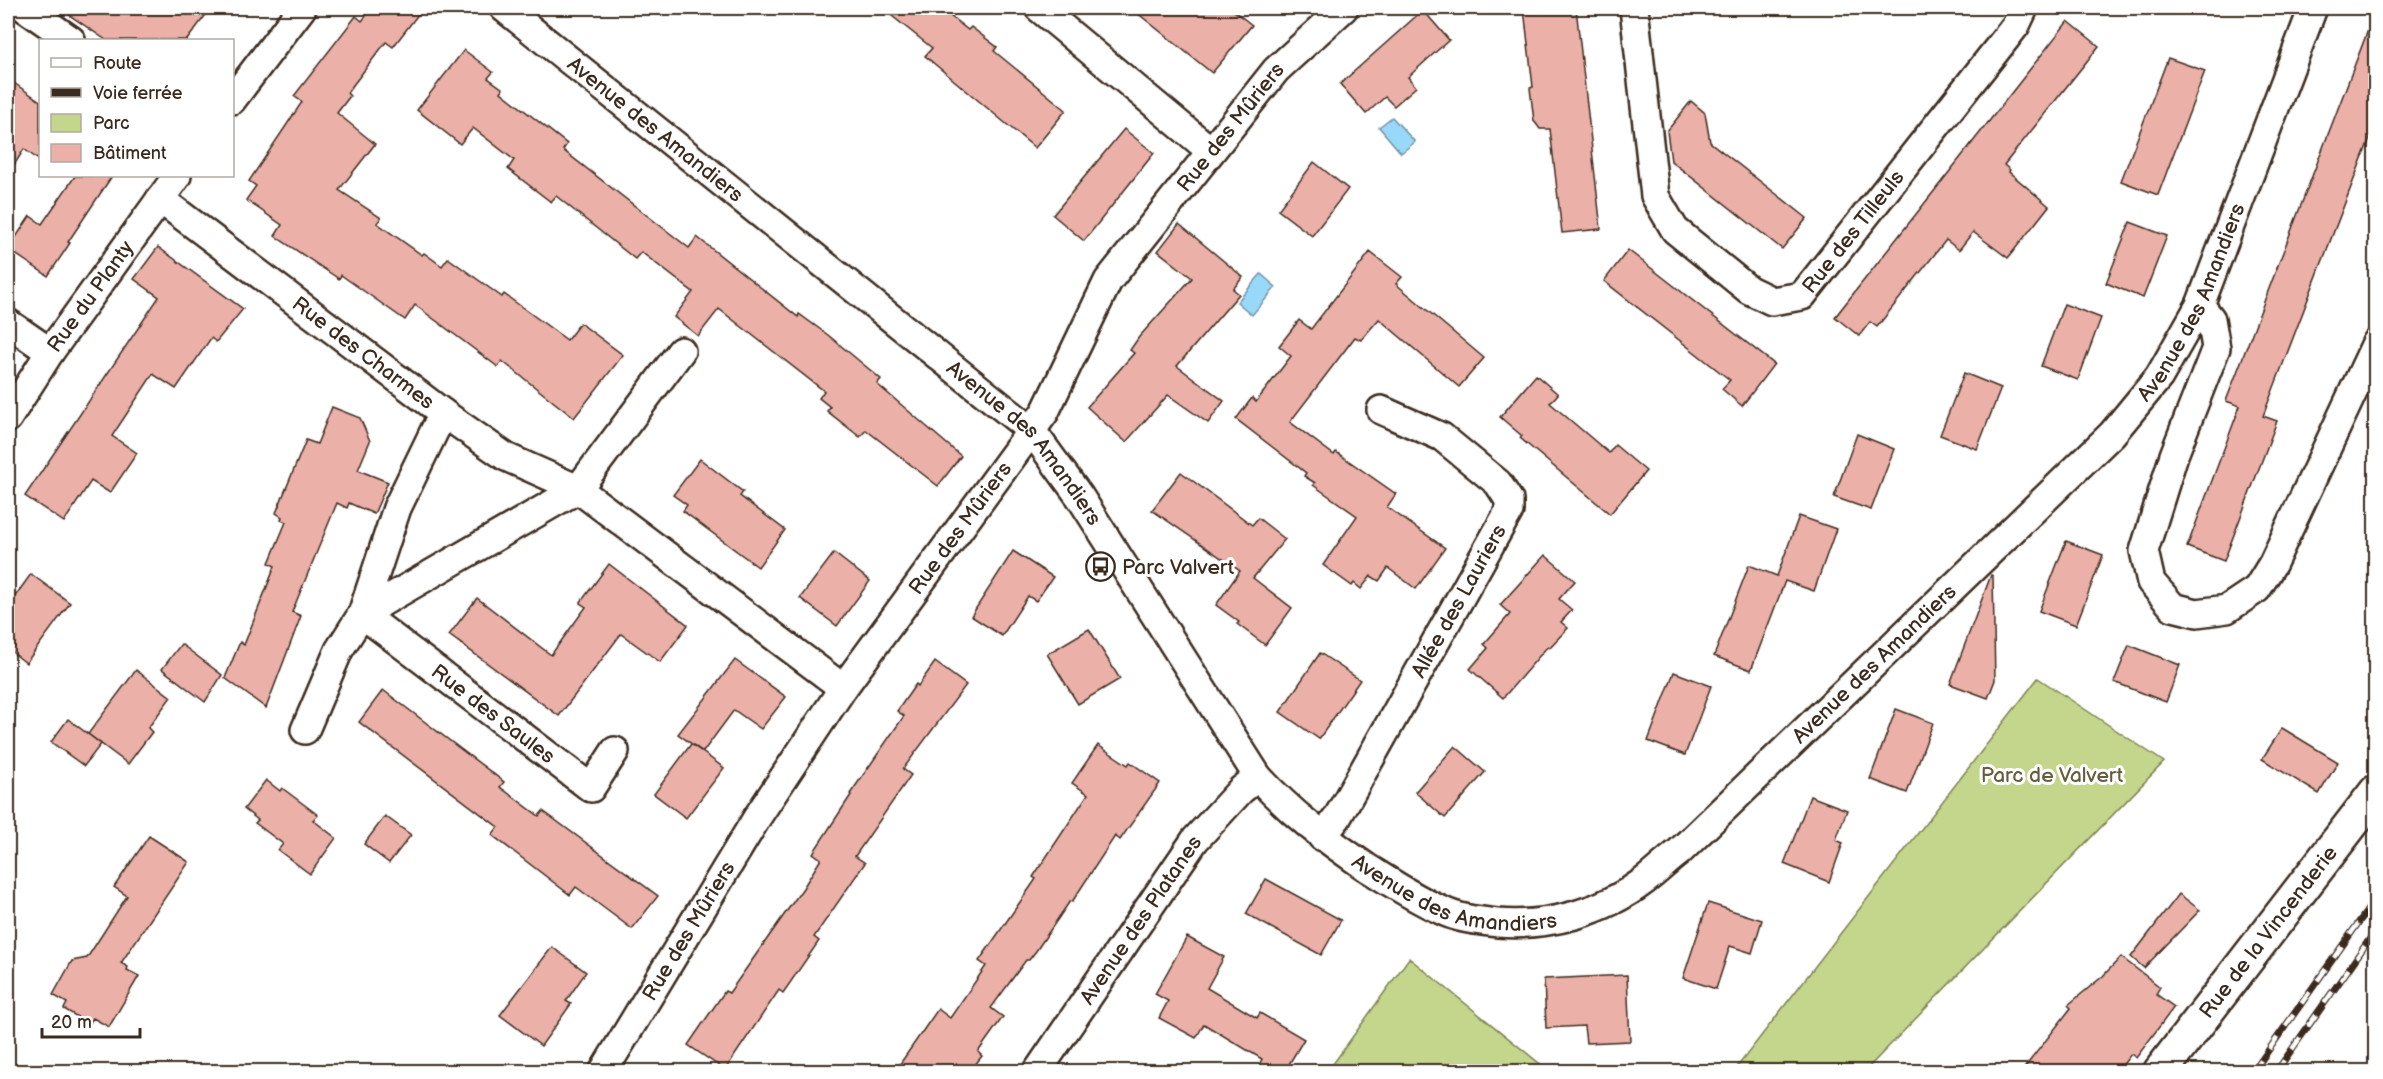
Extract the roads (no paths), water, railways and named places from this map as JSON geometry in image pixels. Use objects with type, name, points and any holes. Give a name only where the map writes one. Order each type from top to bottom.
[{"type":"main road","name":"Rue de la Vincenderie","points":[[2160,1071],[2376,792]]},
{"type":"street","points":[[25,8],[70,39]]},
{"type":"street","points":[[234,97],[302,8]]},
{"type":"street","name":"Avenue des Amandiers","points":[[504,8],[1032,431],[1080,497],[1258,777],[1286,807],[1322,837],[1380,876],[1442,911],[1479,921],[1519,924],[1560,920],[1598,908],[1643,882],[1696,835],[2112,434],[2159,377],[2200,305],[2313,8]]},
{"type":"street","points":[[1039,8],[1211,151]]},
{"type":"street","name":"Rue des Mûriers","points":[[603,1071],[758,816],[843,688],[1045,412],[1108,281],[1276,70],[1344,8]]},
{"type":"street","name":"Rue des Tilleuls","points":[[1634,8],[1654,196],[1675,230],[1749,290],[1772,301],[1802,296],[2006,39],[2024,8]]},
{"type":"street","name":"Rue du Planty","points":[[8,418],[50,352],[176,177]]},
{"type":"street","name":"Rue des Charmes","points":[[160,199],[443,413],[506,457],[578,489],[843,688]]},
{"type":"street","points":[[2200,305],[2211,319],[2216,348],[2174,455],[2145,551],[2151,582],[2173,607],[2197,613],[2227,609],[2257,589],[2278,553],[2376,344]]},
{"type":"street","points":[[8,323],[50,352]]},
{"type":"street","points":[[362,614],[578,489],[681,351]]},
{"type":"street","name":"Allée des Lauriers","points":[[1322,837],[1337,818],[1509,511],[1509,500],[1498,483],[1442,437],[1381,410]]},
{"type":"street","points":[[305,730],[339,650],[362,614],[397,508],[443,413]]},
{"type":"street","name":"Rue des Saules","points":[[362,614],[591,788],[615,751]]},
{"type":"street","name":"Avenue des Platanes","points":[[1037,1071],[1195,840],[1241,790],[1258,777]]},
{"type":"water","points":[[1392,117],[1415,142],[1401,153],[1379,127]]},
{"type":"water","points":[[1261,274],[1276,287],[1252,315],[1237,302]]},
{"type":"railway","points":[[2253,1072],[2376,898]]},
{"type":"railway","points":[[2276,1072],[2376,930]]},
{"type":"place","name":"Parc Valvert","points":[[1101,567]]},
{"type":"park label","name":"Parc de Valvert","points":[[2052,775]]}]
